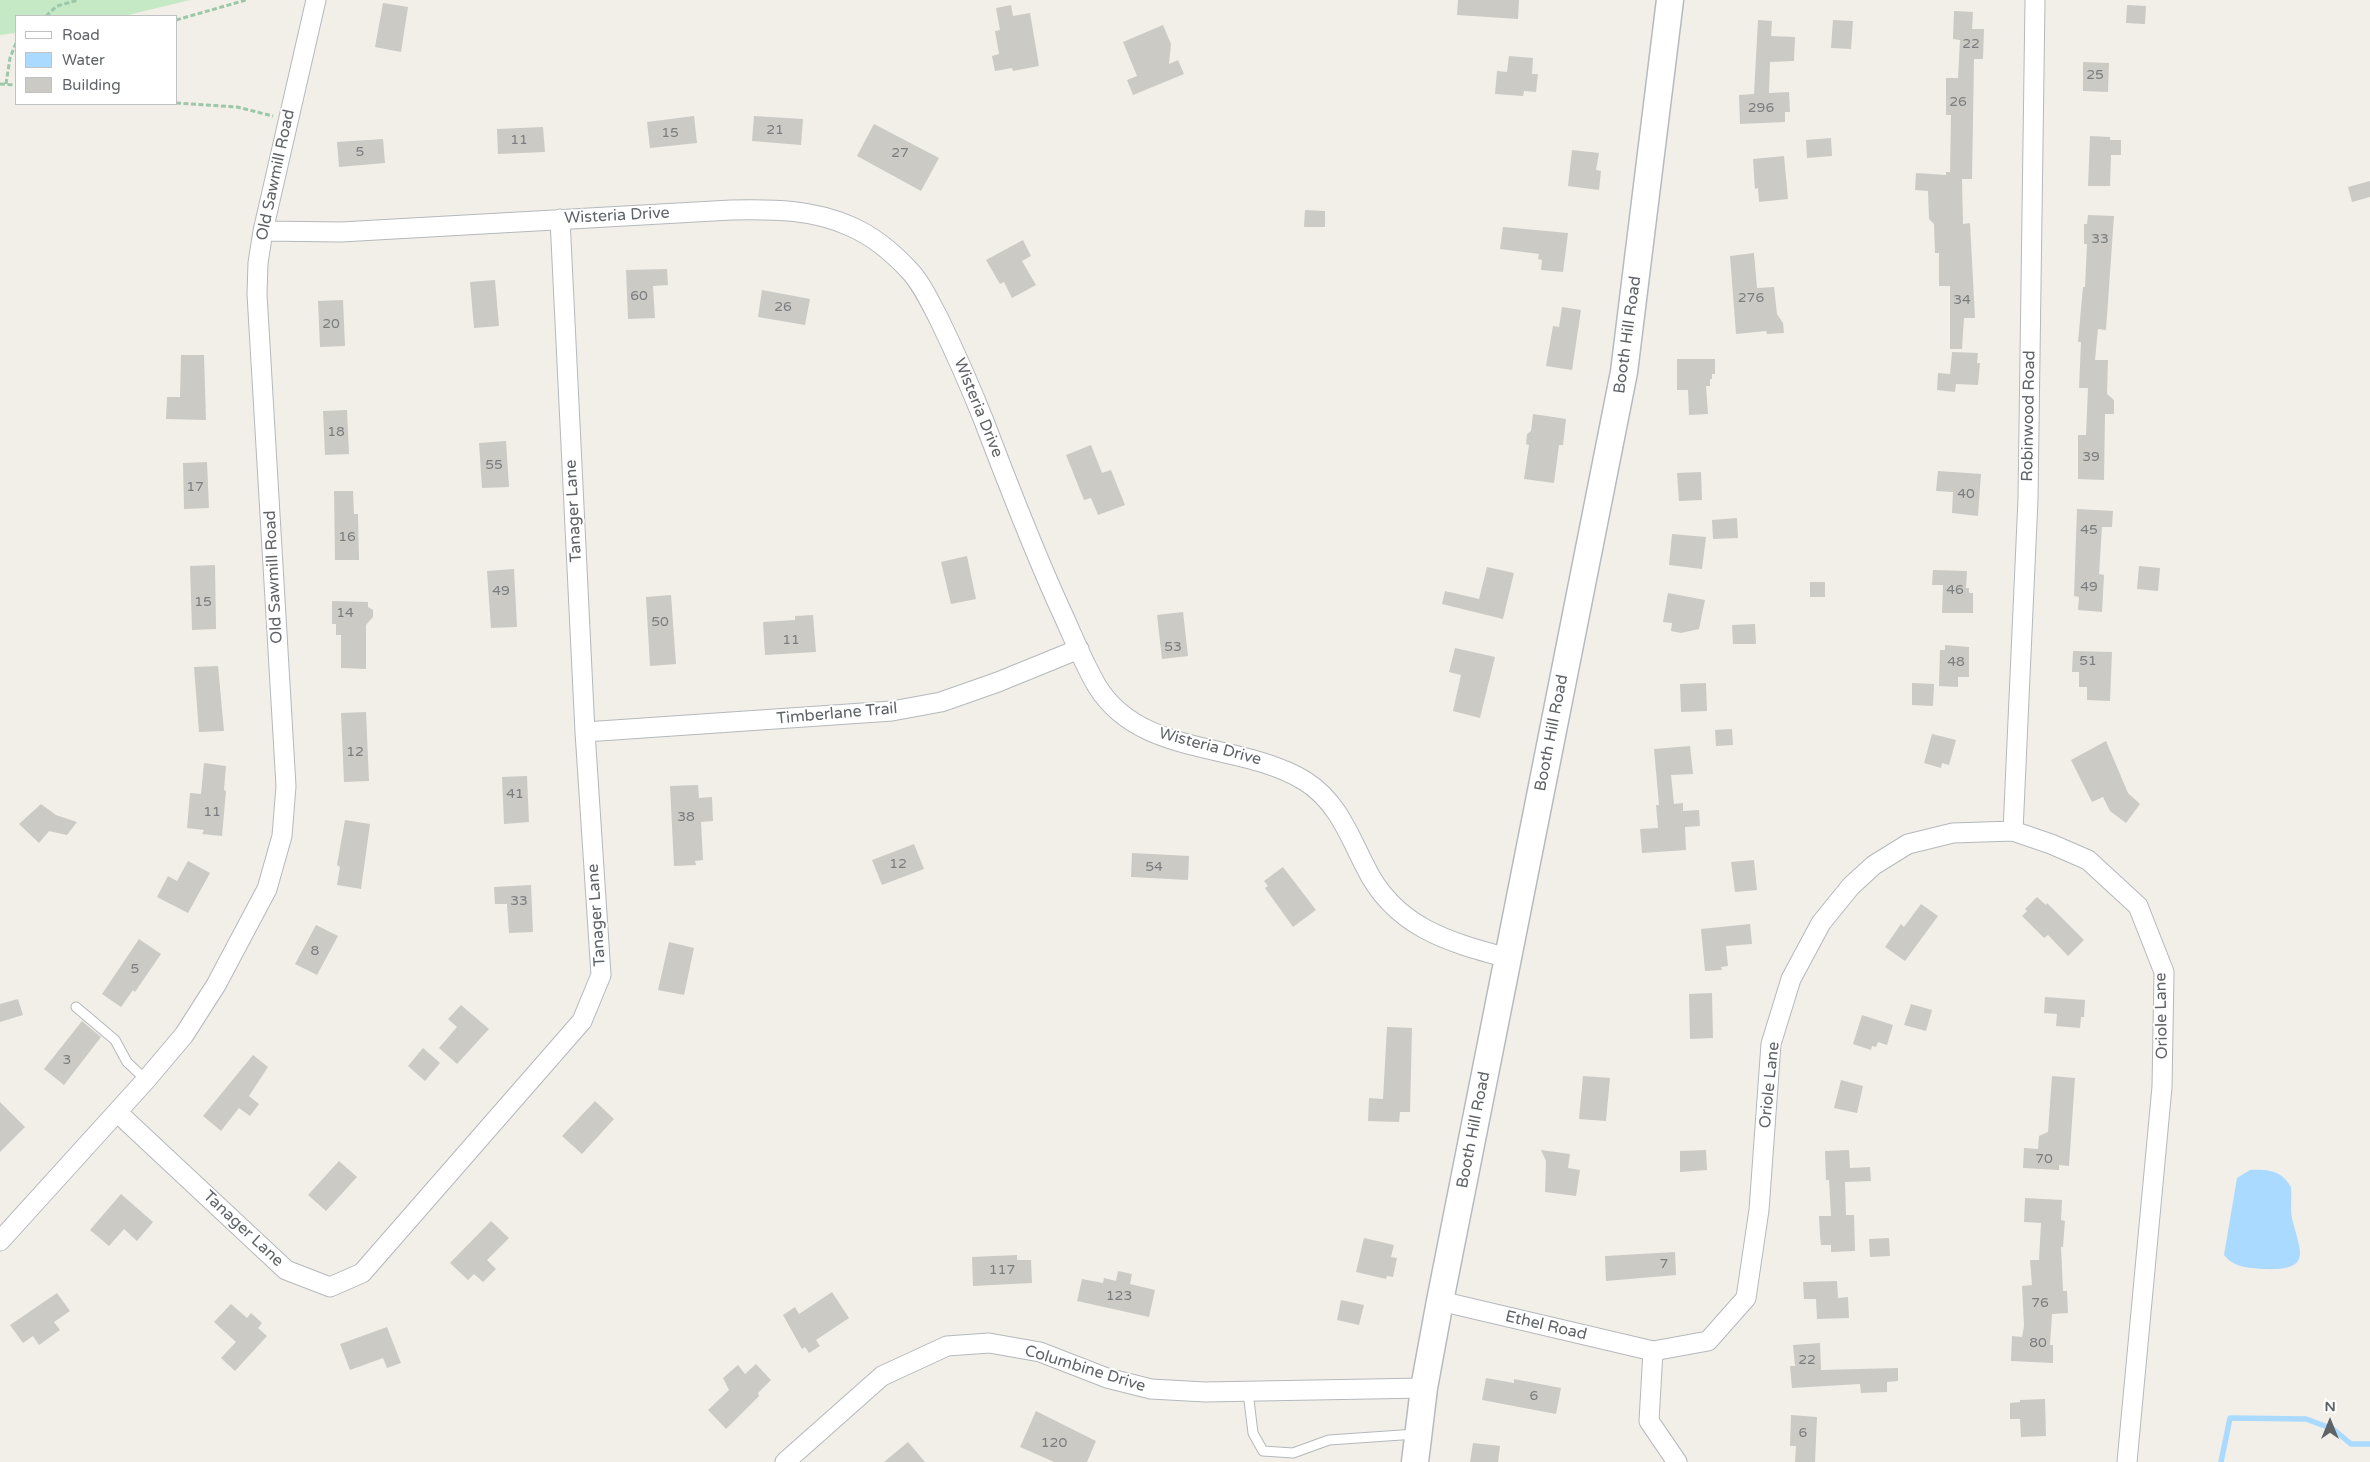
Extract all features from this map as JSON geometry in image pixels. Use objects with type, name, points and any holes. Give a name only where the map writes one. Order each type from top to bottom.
[{"type":"street","name":"Old Sawmill Road","points":[[0,1241],[146,1080],[184,1035],[230,963],[267,889],[282,836],[286,786],[257,294],[258,263],[263,231],[316,0]]},
{"type":"street","name":"Booth Hill Road","points":[[1415,1462],[1424,1388],[1440,1301],[1624,372],[1670,0]]},
{"type":"street","name":"Robinwood Road","points":[[2014,831],[2028,499],[2035,0]]},
{"type":"street","name":"Wisteria Drive","points":[[263,231],[341,232],[779,209],[816,215],[852,227],[882,246],[910,270],[931,304],[966,372],[1030,543],[1097,686],[1116,710],[1150,732],[1206,749],[1270,763],[1307,782],[1329,802],[1347,827],[1366,870],[1392,906],[1416,925],[1458,944],[1508,958]]},
{"type":"street","name":"Tanager Lane","points":[[117,1112],[286,1270],[330,1287],[362,1273],[582,1021],[601,975],[585,732],[560,219]]},
{"type":"street","name":"Timberlane Trail","points":[[585,732],[892,711],[941,702],[1079,650]]},
{"type":"street","name":"Oriole Lane","points":[[1653,1351],[1708,1341],[1746,1298],[1759,1210],[1772,1044],[1791,979],[1820,923],[1851,886],[1874,865],[1908,844],[1952,833],[2014,831],[2088,860],[2138,906],[2164,972],[2162,1087],[2127,1462]]},
{"type":"street","name":"Ethel Road","points":[[1440,1301],[1653,1351]]},
{"type":"street","name":"Columbine Drive","points":[[785,1462],[882,1376],[947,1346],[989,1343],[1040,1352],[1107,1378],[1150,1389],[1248,1392],[1424,1388]]},
{"type":"street","points":[[1653,1351],[1649,1421],[1677,1462]]},
{"type":"lane","points":[[76,1007],[115,1040],[127,1062],[146,1080]]},
{"type":"lane","points":[[1248,1392],[1253,1433],[1263,1451],[1292,1453],[1329,1440],[1418,1434]]},
{"type":"path","points":[[47,15],[57,6],[78,0]]},
{"type":"path","points":[[178,19],[246,0]]},
{"type":"path","points":[[6,84],[10,58],[15,46]]},
{"type":"path","points":[[0,84],[15,85]]},
{"type":"path","points":[[178,103],[237,107],[288,120]]},
{"type":"green space","points":[[0,0],[190,0],[128,15],[15,15],[15,33],[0,35]]},
{"type":"water","points":[[2250,1170],[2274,1172],[2283,1177],[2291,1187],[2291,1214],[2300,1257],[2297,1263],[2290,1267],[2263,1269],[2246,1267],[2232,1262],[2224,1255],[2237,1178]]},
{"type":"building","points":[[1458,0],[1519,0],[1518,19],[1457,15]]},
{"type":"building","points":[[383,3],[408,7],[401,52],[375,47]]},
{"type":"building","points":[[1011,5],[1013,16],[1030,13],[1039,66],[1013,71],[1012,68],[995,71],[992,56],[999,54],[995,31],[1000,30],[996,8]]},
{"type":"building","points":[[2127,5],[2146,6],[2145,24],[2126,23]]},
{"type":"building","points":[[1954,11],[1973,12],[1972,29],[1984,29],[1983,59],[1974,59],[1972,179],[1962,179],[1963,224],[1970,223],[1975,318],[1964,318],[1962,349],[1950,349],[1950,286],[1939,286],[1939,253],[1935,253],[1934,224],[1929,219],[1928,191],[1915,190],[1916,173],[1946,175],[1946,172],[1950,172],[1951,115],[1946,115],[1946,78],[1958,78],[1960,40],[1953,39]]},
{"type":"building","points":[[1758,20],[1772,21],[1771,36],[1795,37],[1794,61],[1770,62],[1769,93],[1789,92],[1790,112],[1785,112],[1785,122],[1740,124],[1739,95],[1754,94]]},
{"type":"building","points":[[1833,20],[1853,21],[1851,49],[1831,48]]},
{"type":"building","points":[[1163,25],[1171,44],[1169,64],[1178,60],[1184,74],[1133,95],[1127,80],[1137,76],[1123,42]]},
{"type":"building","points":[[1509,56],[1533,58],[1532,74],[1538,74],[1536,92],[1524,91],[1523,96],[1495,94],[1497,71],[1507,72]]},
{"type":"building","points":[[2083,62],[2109,63],[2108,92],[2083,91]]},
{"type":"building","points":[[694,116],[697,143],[650,148],[647,122]]},
{"type":"building","points":[[754,116],[803,119],[801,145],[752,141]]},
{"type":"building","points":[[874,124],[939,158],[921,191],[857,156]]},
{"type":"building","points":[[543,127],[545,152],[498,154],[497,129]]},
{"type":"building","points":[[2090,136],[2110,137],[2110,140],[2121,140],[2121,155],[2111,155],[2110,186],[2088,186]]},
{"type":"building","points":[[1831,138],[1832,156],[1807,158],[1806,140]]},
{"type":"building","points":[[383,139],[385,163],[339,167],[337,142]]},
{"type":"building","points":[[1572,150],[1599,153],[1596,170],[1601,171],[1599,190],[1568,186]]},
{"type":"building","points":[[1784,156],[1788,199],[1759,202],[1758,188],[1755,189],[1753,159]]},
{"type":"building","points":[[2370,181],[2370,197],[2352,202],[2348,187]]},
{"type":"building","points":[[1305,210],[1325,211],[1325,227],[1304,227]]},
{"type":"building","points":[[2088,215],[2114,216],[2106,330],[2098,329],[2095,360],[2108,360],[2107,394],[2114,400],[2114,414],[2105,414],[2104,480],[2078,479],[2078,435],[2086,435],[2088,388],[2079,388],[2081,342],[2078,342],[2083,287],[2085,287],[2087,244],[2084,244],[2084,224],[2087,224]]},
{"type":"building","points":[[1503,227],[1568,233],[1563,272],[1541,270],[1542,260],[1538,259],[1539,254],[1500,249]]},
{"type":"building","points":[[1023,240],[1031,256],[1022,261],[1036,285],[1012,298],[1004,282],[1000,284],[986,260]]},
{"type":"building","points":[[1754,253],[1757,288],[1774,287],[1777,314],[1783,323],[1784,333],[1767,334],[1766,331],[1736,334],[1730,256]]},
{"type":"building","points":[[667,269],[668,285],[653,286],[655,318],[628,319],[626,270]]},
{"type":"building","points":[[495,280],[499,326],[474,328],[470,282]]},
{"type":"building","points":[[762,290],[810,299],[805,325],[758,317]]},
{"type":"building","points":[[343,300],[345,346],[320,347],[318,301]]},
{"type":"building","points":[[1562,307],[1581,310],[1572,370],[1546,366],[1553,326],[1559,327]]},
{"type":"building","points":[[1952,352],[1978,353],[1977,363],[1980,363],[1978,385],[1956,384],[1955,392],[1937,390],[1938,373],[1950,374]]},
{"type":"building","points":[[181,355],[204,355],[206,420],[166,419],[167,397],[180,397]]},
{"type":"building","points":[[1677,359],[1715,359],[1715,374],[1712,374],[1710,386],[1706,386],[1708,414],[1689,415],[1688,390],[1677,390]]},
{"type":"building","points":[[347,410],[349,454],[325,455],[323,411]]},
{"type":"building","points":[[1533,414],[1566,419],[1563,445],[1559,445],[1554,483],[1524,479],[1529,445],[1526,444],[1527,434],[1531,431]]},
{"type":"building","points":[[506,441],[509,487],[482,488],[479,443]]},
{"type":"building","points":[[1091,445],[1102,473],[1111,470],[1125,505],[1098,515],[1091,498],[1084,500],[1066,455]]},
{"type":"building","points":[[207,462],[209,508],[184,509],[183,463]]},
{"type":"building","points":[[1938,471],[1981,474],[1978,516],[1952,513],[1953,492],[1936,491]]},
{"type":"building","points":[[1701,472],[1702,500],[1679,501],[1677,473]]},
{"type":"building","points":[[334,491],[353,491],[354,514],[358,514],[359,560],[335,560]]},
{"type":"building","points":[[2077,509],[2113,511],[2112,527],[2102,527],[2099,574],[2104,575],[2102,612],[2078,610],[2079,597],[2074,596]]},
{"type":"building","points":[[1737,518],[1738,538],[1713,539],[1712,520]]},
{"type":"building","points":[[1672,534],[1706,537],[1702,569],[1669,565]]},
{"type":"building","points":[[967,556],[976,599],[951,604],[941,562]]},
{"type":"building","points":[[215,565],[216,629],[192,630],[190,566]]},
{"type":"building","points":[[2139,566],[2160,568],[2158,591],[2137,589]]},
{"type":"building","points":[[1487,567],[1514,573],[1503,619],[1442,604],[1445,591],[1479,599]]},
{"type":"building","points":[[514,569],[517,627],[491,628],[487,571]]},
{"type":"building","points":[[1933,570],[1967,571],[1966,588],[1969,588],[1969,593],[1973,593],[1973,613],[1942,613],[1943,585],[1932,585]]},
{"type":"building","points":[[1810,582],[1825,582],[1825,597],[1810,597]]},
{"type":"building","points":[[1668,593],[1705,600],[1699,629],[1681,633],[1671,631],[1672,623],[1663,622]]},
{"type":"building","points":[[671,595],[676,664],[650,666],[646,597]]},
{"type":"building","points":[[332,601],[368,602],[368,607],[373,610],[373,617],[366,625],[366,669],[341,668],[341,635],[336,635],[336,624],[332,624]]},
{"type":"building","points":[[1183,612],[1188,656],[1162,659],[1157,615]]},
{"type":"building","points":[[813,615],[816,652],[765,655],[763,622],[795,620],[795,616]]},
{"type":"building","points":[[1755,624],[1756,644],[1733,644],[1732,625]]},
{"type":"building","points":[[1945,645],[1969,647],[1969,677],[1958,677],[1958,687],[1939,686],[1940,650],[1945,650]]},
{"type":"building","points":[[1455,648],[1495,657],[1480,718],[1453,711],[1461,675],[1449,672]]},
{"type":"building","points":[[2073,651],[2112,652],[2110,701],[2087,700],[2087,687],[2079,687],[2079,672],[2072,672]]},
{"type":"building","points":[[218,666],[224,731],[199,732],[194,667]]},
{"type":"building","points":[[1706,683],[1707,711],[1681,712],[1680,684]]},
{"type":"building","points":[[1912,683],[1934,684],[1933,706],[1912,705]]},
{"type":"building","points":[[366,712],[369,781],[344,782],[341,713]]},
{"type":"building","points":[[1732,729],[1733,745],[1716,746],[1715,730]]},
{"type":"building","points":[[1932,734],[1956,740],[1949,765],[1942,763],[1941,768],[1924,763]]},
{"type":"building","points":[[2106,741],[2128,793],[2140,804],[2126,823],[2110,811],[2103,797],[2092,802],[2071,760]]},
{"type":"building","points":[[1690,746],[1693,774],[1671,775],[1674,804],[1683,803],[1683,811],[1699,810],[1700,826],[1685,827],[1686,850],[1642,853],[1640,829],[1658,828],[1656,805],[1659,805],[1654,749]]},
{"type":"building","points":[[204,763],[226,766],[222,836],[202,834],[204,830],[187,828],[190,793],[201,794]]},
{"type":"building","points":[[527,776],[529,822],[504,824],[502,777]]},
{"type":"building","points":[[698,785],[699,798],[712,797],[713,821],[701,822],[703,860],[695,861],[696,865],[674,866],[670,786]]},
{"type":"building","points":[[41,804],[56,815],[77,822],[67,835],[49,831],[39,843],[19,824]]},
{"type":"building","points":[[345,820],[370,824],[361,889],[337,885],[340,867],[337,865]]},
{"type":"building","points":[[914,844],[924,869],[882,885],[872,860]]},
{"type":"building","points":[[1132,853],[1189,856],[1188,880],[1131,877]]},
{"type":"building","points":[[1754,860],[1757,890],[1735,892],[1731,862]]},
{"type":"building","points":[[188,861],[210,873],[188,913],[157,897],[168,876],[177,881]]},
{"type":"building","points":[[1283,867],[1316,910],[1293,927],[1265,888],[1268,886],[1264,881]]},
{"type":"building","points":[[531,885],[533,932],[509,933],[507,904],[495,904],[494,887]]},
{"type":"building","points":[[2037,897],[2046,905],[2047,903],[2084,940],[2068,956],[2048,935],[2044,938],[2022,916],[2027,911],[2025,909]]},
{"type":"building","points":[[1921,904],[1938,916],[1905,961],[1885,947],[1901,924],[1904,927]]},
{"type":"building","points":[[1750,924],[1752,944],[1726,946],[1728,966],[1721,967],[1722,970],[1705,971],[1701,929]]},
{"type":"building","points":[[316,925],[338,936],[317,975],[295,964]]},
{"type":"building","points":[[139,939],[161,954],[135,992],[133,990],[121,1007],[102,994]]},
{"type":"building","points":[[669,942],[694,948],[684,995],[658,990]]},
{"type":"building","points":[[1712,993],[1713,1038],[1690,1039],[1689,994]]},
{"type":"building","points":[[2045,997],[2085,1000],[2084,1017],[2081,1017],[2080,1028],[2056,1026],[2057,1014],[2044,1013]]},
{"type":"building","points":[[18,999],[23,1015],[0,1022],[0,1004]]},
{"type":"building","points":[[1911,1004],[1932,1010],[1926,1031],[1904,1025]]},
{"type":"building","points":[[461,1005],[489,1029],[457,1064],[439,1048],[457,1027],[448,1019]]},
{"type":"building","points":[[1862,1015],[1893,1025],[1887,1045],[1878,1042],[1876,1047],[1872,1046],[1871,1050],[1853,1044]]},
{"type":"building","points":[[82,1021],[101,1037],[64,1085],[44,1069]]},
{"type":"building","points":[[1387,1027],[1412,1028],[1410,1112],[1400,1112],[1399,1122],[1368,1121],[1369,1098],[1383,1099]]},
{"type":"building","points":[[423,1048],[440,1063],[425,1081],[408,1066]]},
{"type":"building","points":[[253,1055],[268,1067],[249,1096],[259,1104],[250,1116],[239,1108],[221,1131],[203,1116]]},
{"type":"building","points":[[1583,1076],[1610,1078],[1606,1121],[1579,1119]]},
{"type":"building","points":[[2052,1076],[2075,1078],[2069,1166],[2059,1165],[2059,1170],[2023,1168],[2024,1148],[2038,1149],[2039,1136],[2048,1132]]},
{"type":"building","points":[[1841,1080],[1863,1086],[1857,1113],[1834,1108]]},
{"type":"building","points":[[595,1101],[614,1119],[582,1154],[562,1136]]},
{"type":"building","points":[[0,1102],[25,1127],[0,1152]]},
{"type":"building","points":[[1541,1150],[1570,1154],[1568,1168],[1580,1170],[1576,1196],[1545,1192],[1546,1161]]},
{"type":"building","points":[[1706,1150],[1707,1170],[1680,1172],[1680,1151]]},
{"type":"building","points":[[1849,1150],[1850,1168],[1870,1167],[1871,1181],[1845,1182],[1846,1215],[1854,1215],[1855,1251],[1831,1252],[1831,1245],[1821,1245],[1820,1235],[1819,1216],[1831,1216],[1829,1180],[1826,1180],[1825,1151]]},
{"type":"building","points":[[339,1161],[357,1177],[326,1211],[308,1195]]},
{"type":"building","points":[[121,1194],[153,1222],[137,1241],[124,1229],[109,1246],[90,1230]]},
{"type":"building","points":[[2025,1198],[2062,1200],[2061,1220],[2065,1221],[2063,1247],[2061,1247],[2063,1291],[2067,1291],[2068,1313],[2052,1314],[2050,1345],[2053,1345],[2053,1363],[2011,1361],[2012,1336],[2022,1337],[2024,1326],[2022,1286],[2032,1285],[2030,1260],[2039,1260],[2041,1223],[2024,1222]]},
{"type":"building","points":[[491,1221],[509,1238],[487,1260],[496,1269],[483,1282],[474,1274],[468,1280],[450,1263]]},
{"type":"building","points":[[1364,1238],[1394,1245],[1391,1257],[1397,1258],[1393,1277],[1387,1276],[1386,1279],[1356,1272]]},
{"type":"building","points":[[1889,1238],[1890,1256],[1870,1257],[1869,1239]]},
{"type":"building","points":[[1675,1252],[1676,1275],[1606,1281],[1605,1256]]},
{"type":"building","points":[[1017,1255],[1017,1260],[1031,1260],[1032,1283],[973,1286],[972,1257]]},
{"type":"building","points":[[1118,1271],[1132,1274],[1130,1284],[1155,1290],[1149,1317],[1077,1301],[1082,1279],[1103,1283],[1104,1278],[1116,1281]]},
{"type":"building","points":[[1837,1281],[1838,1298],[1848,1297],[1849,1318],[1817,1319],[1816,1299],[1804,1299],[1803,1282]]},
{"type":"building","points":[[832,1292],[849,1318],[816,1340],[820,1346],[809,1353],[805,1347],[802,1349],[783,1315],[795,1307],[799,1314]]},
{"type":"building","points":[[57,1293],[70,1311],[54,1322],[60,1330],[39,1345],[33,1336],[23,1343],[10,1325]]},
{"type":"building","points":[[1341,1300],[1364,1305],[1359,1325],[1337,1320]]},
{"type":"building","points":[[231,1304],[247,1318],[251,1313],[262,1323],[258,1328],[267,1336],[235,1371],[221,1358],[236,1342],[214,1322]]},
{"type":"building","points":[[387,1327],[401,1363],[387,1368],[383,1358],[350,1370],[340,1344]]},
{"type":"building","points":[[1820,1343],[1821,1370],[1898,1368],[1898,1381],[1887,1382],[1887,1392],[1861,1393],[1860,1384],[1792,1388],[1790,1366],[1795,1366],[1793,1345]]},
{"type":"building","points":[[756,1364],[771,1380],[758,1393],[759,1396],[726,1429],[708,1410],[729,1390],[723,1378],[738,1365],[745,1374]]},
{"type":"building","points":[[1486,1378],[1514,1383],[1514,1379],[1561,1388],[1556,1414],[1482,1400]]},
{"type":"building","points":[[2045,1399],[2046,1436],[2021,1437],[2020,1419],[2010,1419],[2010,1403],[2020,1402],[2020,1400]]},
{"type":"building","points":[[1036,1411],[1096,1441],[1087,1462],[1054,1462],[1020,1447]]},
{"type":"building","points":[[1791,1415],[1817,1417],[1815,1462],[1795,1462],[1796,1446],[1790,1446]]},
{"type":"building","points":[[908,1442],[925,1462],[884,1462]]},
{"type":"building","points":[[1473,1443],[1500,1446],[1498,1462],[1470,1462]]},
{"type":"waterway","points":[[2221,1462],[2230,1418],[2306,1419],[2333,1429],[2351,1444],[2370,1444]]}]
